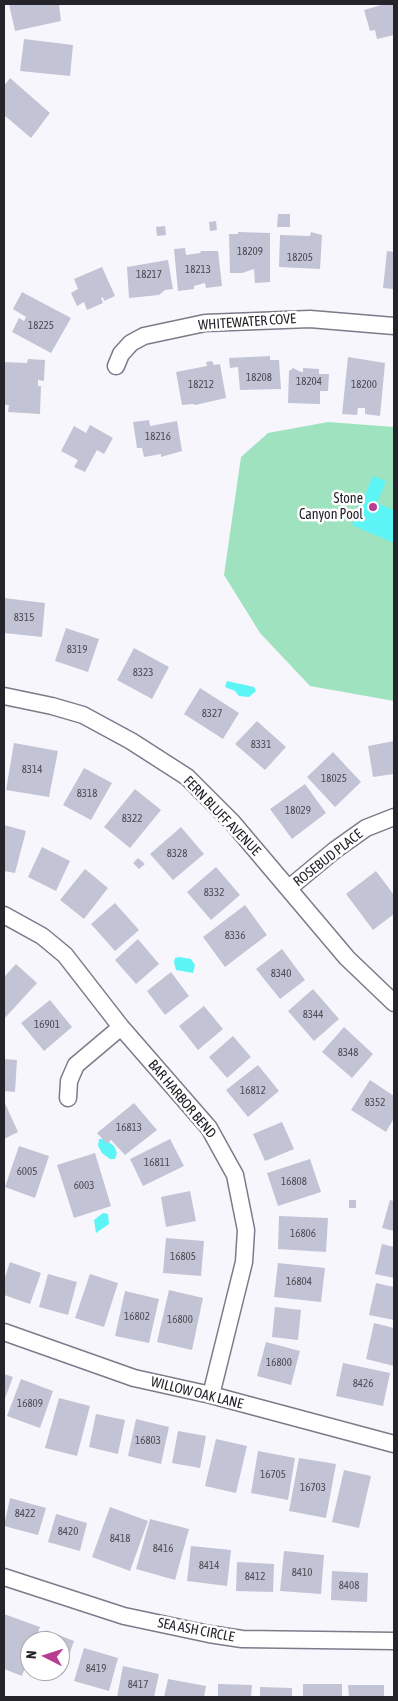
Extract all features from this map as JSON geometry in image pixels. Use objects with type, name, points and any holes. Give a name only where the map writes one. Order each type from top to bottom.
[{"type":"street","name":"WHITEWATER COVE","points":[[116,366],[121,354],[131,343],[144,336],[205,324],[310,318],[394,326]]},
{"type":"street","name":"FERN BLUFF AVENUE","points":[[4,696],[52,706],[83,715],[122,736],[187,777],[232,822],[347,958],[394,1003]]},
{"type":"street","name":"ROSEBUD PLACE","points":[[289,888],[335,850],[366,828],[394,817]]},
{"type":"street","name":"BAR HARBOR BEND","points":[[4,915],[42,936],[65,955],[121,1027],[209,1128],[235,1174],[246,1230],[244,1262],[211,1395]]},
{"type":"street","points":[[68,1098],[69,1081],[76,1065],[121,1027]]},
{"type":"street","name":"WILLOW OAK LANE","points":[[4,1332],[134,1378],[211,1395],[394,1444]]},
{"type":"street","name":"SEA ASH CIRCLE","points":[[4,1577],[124,1616],[209,1634],[242,1639],[394,1641]]},
{"type":"green space","points":[[328,422],[394,427],[394,701],[310,686],[260,633],[224,575],[241,457],[268,433]]},
{"type":"water","name":"Stone Canyon Pool","points":[[373,476],[386,481],[377,503],[394,510],[394,543],[352,525]]},
{"type":"water","points":[[227,681],[254,687],[256,691],[249,697],[239,696],[235,691],[225,687]]},
{"type":"water","points":[[175,958],[191,959],[195,965],[193,973],[176,970],[174,962]]},
{"type":"water","points":[[99,1139],[105,1139],[114,1146],[117,1153],[115,1159],[110,1159],[102,1153],[98,1146]]},
{"type":"water","points":[[103,1213],[108,1214],[109,1224],[96,1233],[94,1220]]},
{"type":"building","points":[[9,4],[59,4],[61,21],[15,31]]},
{"type":"building","points":[[385,4],[394,4],[394,35],[377,39],[375,30],[370,31],[364,10]]},
{"type":"building","points":[[24,39],[73,45],[70,76],[20,71]]},
{"type":"building","points":[[10,78],[50,113],[31,138],[4,115],[4,86]]},
{"type":"building","points":[[278,214],[290,214],[290,227],[277,227]]},
{"type":"building","points":[[216,221],[217,230],[210,231],[209,222]]},
{"type":"building","points":[[165,226],[166,235],[157,236],[156,227]]},
{"type":"building","points":[[238,232],[270,233],[270,282],[255,283],[254,269],[242,273],[230,273],[229,234],[238,234]]},
{"type":"building","points":[[311,232],[322,235],[320,269],[279,267],[280,235],[310,236]]},
{"type":"building","points":[[185,248],[186,255],[200,253],[201,251],[218,251],[222,286],[206,288],[205,283],[194,286],[194,289],[178,291],[174,249]]},
{"type":"building","points":[[387,251],[394,252],[394,289],[383,288]]},
{"type":"building","points":[[168,260],[173,289],[165,290],[159,295],[129,298],[127,267]]},
{"type":"building","points":[[102,267],[115,296],[104,301],[103,297],[101,298],[103,303],[87,310],[84,302],[77,306],[71,293],[78,289],[74,279]]},
{"type":"building","points":[[22,292],[71,318],[51,353],[12,332],[19,318],[24,321],[26,317],[13,309]]},
{"type":"building","points":[[270,356],[270,360],[279,360],[281,389],[240,390],[238,367],[230,368],[229,358]]},
{"type":"building","points":[[348,357],[385,363],[380,416],[365,414],[365,408],[358,408],[357,415],[342,414]]},
{"type":"building","points":[[28,359],[45,360],[44,381],[38,380],[38,386],[41,386],[40,414],[8,412],[9,405],[4,405],[4,362],[27,363]]},
{"type":"building","points":[[212,361],[214,365],[220,364],[226,398],[195,405],[182,405],[176,372],[207,366],[206,362]]},
{"type":"building","points":[[293,368],[301,372],[303,372],[303,368],[319,369],[319,374],[329,374],[328,391],[320,391],[320,404],[288,403],[289,371]]},
{"type":"building","points":[[149,420],[150,426],[177,421],[182,451],[161,457],[161,454],[144,457],[142,448],[137,448],[133,422]]},
{"type":"building","points":[[90,425],[113,438],[104,454],[97,450],[85,472],[74,467],[78,460],[61,451],[74,426],[86,433]]},
{"type":"building","points":[[4,598],[45,603],[42,637],[4,633]]},
{"type":"building","points":[[66,628],[99,639],[88,672],[55,661]]},
{"type":"building","points":[[134,648],[169,667],[152,699],[117,680]]},
{"type":"building","points":[[200,688],[239,713],[223,739],[184,714]]},
{"type":"building","points":[[257,721],[286,747],[265,770],[235,744]]},
{"type":"building","points":[[394,741],[394,774],[373,777],[368,746]]},
{"type":"building","points":[[14,743],[58,751],[49,797],[6,790]]},
{"type":"building","points":[[333,752],[361,782],[335,807],[307,777]]},
{"type":"building","points":[[84,768],[112,783],[91,820],[63,805]]},
{"type":"building","points":[[305,784],[326,813],[292,839],[270,809]]},
{"type":"building","points":[[135,789],[161,810],[130,848],[104,827]]},
{"type":"building","points":[[4,825],[26,831],[15,873],[4,871]]},
{"type":"building","points":[[181,827],[204,854],[173,880],[150,854]]},
{"type":"building","points":[[42,847],[70,861],[56,891],[28,877]]},
{"type":"building","points":[[138,858],[145,864],[139,869],[133,863]]},
{"type":"building","points":[[216,867],[240,895],[211,920],[187,892]]},
{"type":"building","points":[[85,869],[108,888],[84,919],[60,900]]},
{"type":"building","points":[[376,871],[394,895],[394,914],[373,930],[346,894]]},
{"type":"building","points":[[115,903],[139,930],[115,951],[91,924]]},
{"type":"building","points":[[245,905],[267,935],[225,967],[203,937]]},
{"type":"building","points":[[138,939],[159,964],[136,984],[115,960]]},
{"type":"building","points":[[282,949],[305,980],[280,999],[256,969]]},
{"type":"building","points":[[16,964],[37,983],[4,1019],[4,977]]},
{"type":"building","points":[[171,972],[189,996],[165,1015],[147,991]]},
{"type":"building","points":[[313,989],[339,1019],[314,1041],[288,1011]]},
{"type":"building","points":[[50,1000],[72,1027],[44,1051],[21,1023]]},
{"type":"building","points":[[204,1006],[223,1029],[198,1050],[179,1026]]},
{"type":"building","points":[[344,1027],[373,1054],[352,1078],[322,1052]]},
{"type":"building","points":[[233,1036],[251,1057],[227,1078],[209,1057]]},
{"type":"building","points":[[4,1059],[17,1060],[15,1092],[4,1091]]},
{"type":"building","points":[[258,1065],[279,1091],[248,1117],[226,1090]]},
{"type":"building","points":[[370,1080],[394,1096],[394,1118],[386,1132],[351,1110]]},
{"type":"building","points":[[4,1101],[18,1132],[4,1139]]},
{"type":"building","points":[[134,1103],[157,1130],[125,1155],[111,1140],[107,1144],[97,1133]]},
{"type":"building","points":[[282,1122],[294,1149],[265,1161],[253,1134]]},
{"type":"building","points":[[170,1139],[184,1166],[143,1186],[130,1159]]},
{"type":"building","points":[[19,1146],[49,1156],[35,1198],[5,1187]]},
{"type":"building","points":[[95,1153],[111,1206],[74,1218],[57,1165]]},
{"type":"building","points":[[310,1159],[321,1192],[278,1206],[267,1173]]},
{"type":"building","points":[[190,1191],[196,1221],[166,1227],[161,1197]]},
{"type":"building","points":[[349,1200],[356,1200],[356,1208],[349,1208]]},
{"type":"building","points":[[390,1200],[394,1201],[394,1231],[382,1228]]},
{"type":"building","points":[[279,1216],[328,1218],[326,1252],[278,1249]]},
{"type":"building","points":[[166,1238],[204,1241],[201,1276],[163,1273]]},
{"type":"building","points":[[382,1244],[394,1247],[394,1278],[375,1274]]},
{"type":"building","points":[[10,1262],[41,1273],[30,1304],[4,1295],[4,1280]]},
{"type":"building","points":[[278,1263],[325,1268],[321,1302],[274,1297]]},
{"type":"building","points":[[48,1274],[77,1282],[68,1315],[39,1307]]},
{"type":"building","points":[[90,1274],[118,1283],[104,1327],[75,1318]]},
{"type":"building","points":[[376,1283],[394,1287],[394,1320],[369,1315]]},
{"type":"building","points":[[169,1290],[203,1298],[192,1350],[157,1342]]},
{"type":"building","points":[[125,1291],[159,1299],[149,1343],[115,1336]]},
{"type":"building","points":[[275,1307],[301,1310],[298,1340],[272,1337]]},
{"type":"building","points":[[374,1323],[394,1328],[394,1366],[366,1359]]},
{"type":"building","points":[[266,1342],[300,1351],[291,1385],[257,1376]]},
{"type":"building","points":[[343,1363],[390,1373],[383,1406],[336,1396]]},
{"type":"building","points":[[4,1374],[13,1377],[4,1401]]},
{"type":"building","points":[[21,1379],[53,1391],[40,1428],[7,1416]]},
{"type":"building","points":[[59,1398],[90,1406],[77,1456],[45,1448]]},
{"type":"building","points":[[96,1414],[125,1420],[118,1454],[89,1447]]},
{"type":"building","points":[[136,1419],[169,1427],[161,1464],[128,1456]]},
{"type":"building","points":[[178,1431],[206,1436],[200,1468],[172,1463]]},
{"type":"building","points":[[216,1439],[247,1446],[236,1493],[205,1486]]},
{"type":"building","points":[[258,1451],[295,1458],[288,1500],[251,1493]]},
{"type":"building","points":[[299,1458],[336,1464],[326,1518],[289,1511]]},
{"type":"building","points":[[344,1470],[371,1476],[359,1528],[332,1522]]},
{"type":"building","points":[[10,1498],[46,1508],[38,1535],[4,1526]]},
{"type":"building","points":[[110,1507],[148,1521],[130,1571],[92,1557]]},
{"type":"building","points":[[56,1514],[87,1523],[80,1551],[48,1542]]},
{"type":"building","points":[[150,1519],[189,1529],[175,1580],[136,1569]]},
{"type":"building","points":[[191,1546],[231,1550],[227,1586],[187,1581]]},
{"type":"building","points":[[284,1551],[324,1555],[321,1594],[280,1591]]},
{"type":"building","points":[[237,1562],[274,1564],[273,1592],[236,1591]]},
{"type":"building","points":[[332,1571],[368,1573],[367,1602],[331,1600]]},
{"type":"building","points":[[4,1614],[40,1627],[39,1631],[20,1631],[20,1675],[4,1669]]},
{"type":"building","points":[[70,1639],[74,1641],[70,1652]]},
{"type":"building","points":[[84,1648],[118,1658],[109,1691],[74,1681]]},
{"type":"building","points":[[123,1666],[159,1674],[154,1697],[117,1697]]},
{"type":"building","points":[[168,1679],[206,1686],[204,1697],[164,1697]]},
{"type":"building","points":[[218,1684],[252,1685],[251,1697],[218,1697]]},
{"type":"building","points":[[303,1684],[342,1684],[342,1697],[303,1697]]},
{"type":"building","points":[[348,1685],[384,1685],[384,1697],[349,1697]]},
{"type":"building","points":[[260,1687],[292,1688],[292,1697],[260,1697]]},
{"type":"place","name":"Stone Canyon Pool","points":[[373,507]]}]
